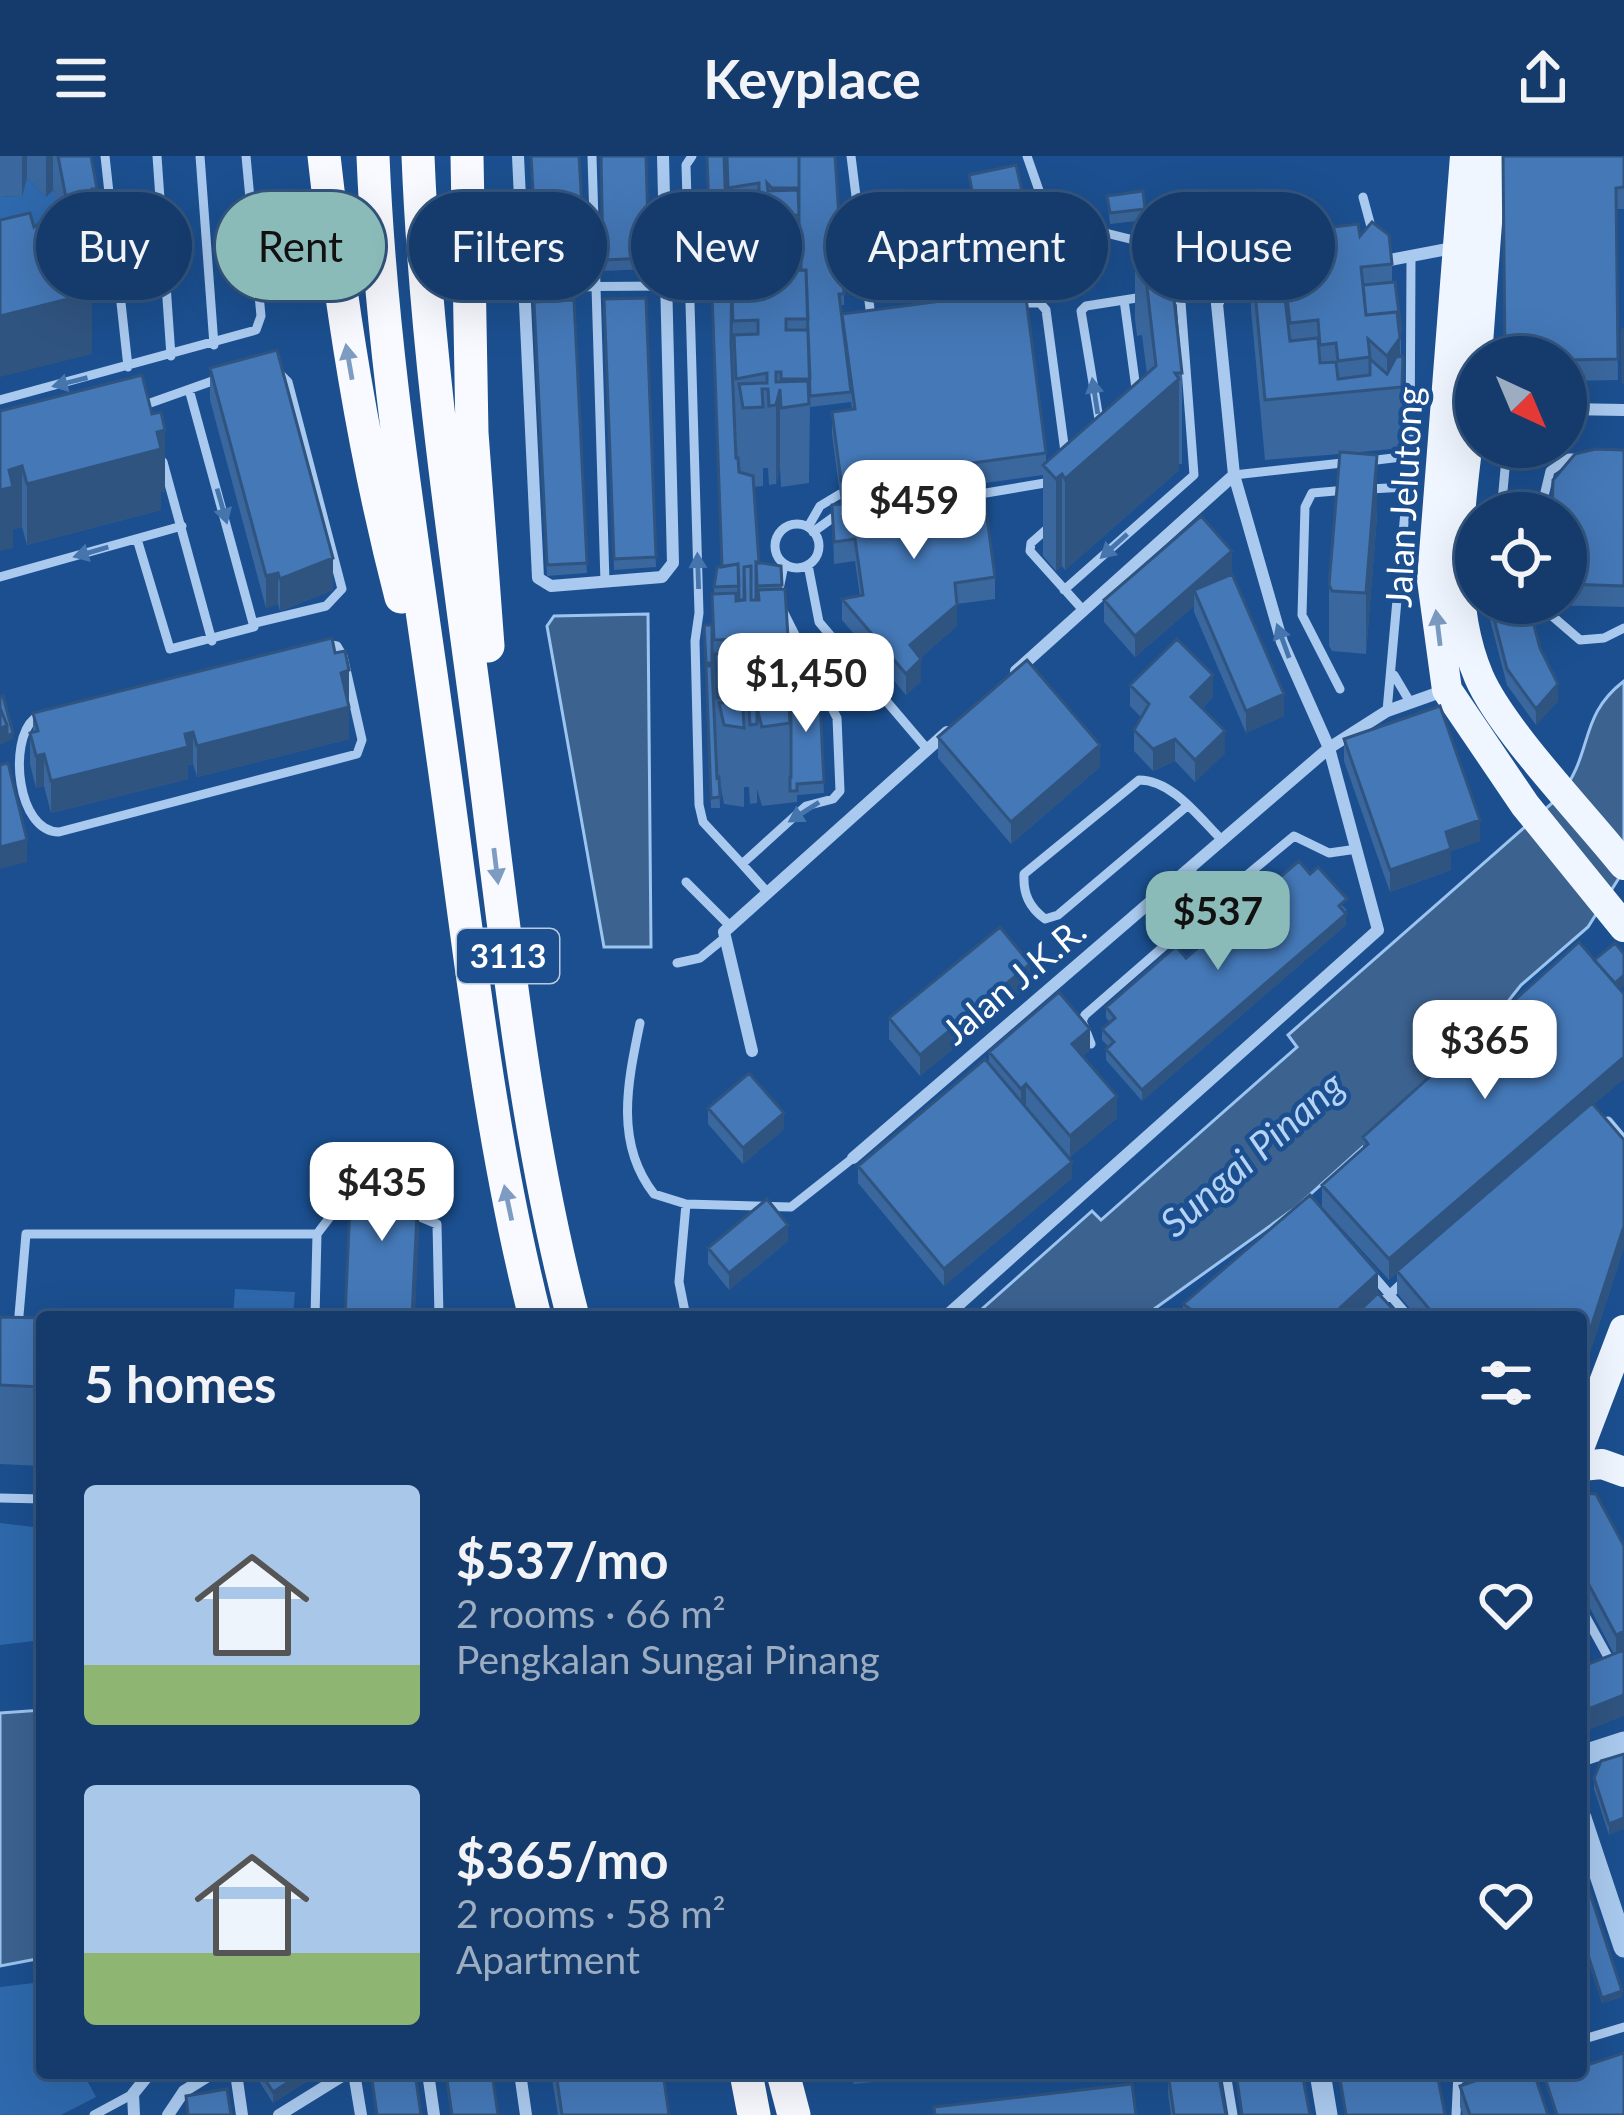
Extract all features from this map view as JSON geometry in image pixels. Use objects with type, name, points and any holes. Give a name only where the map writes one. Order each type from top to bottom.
[{"type":"highway","points":[[324,156],[343,323],[370,478],[443,756]]},
{"type":"highway","name":"3113","points":[[373,156],[401,463],[495,1142],[534,1311]]},
{"type":"highway","name":"3113","points":[[418,156],[422,264],[441,455],[537,1162],[572,1311]]},
{"type":"highway","points":[[467,156],[472,433],[489,662],[482,750]]},
{"type":"highway","points":[[747,2079],[754,2115]]},
{"type":"highway","points":[[785,2079],[794,2115]]},
{"type":"main road","name":"Jalan Jelutong","points":[[1465,156],[1432,580],[1448,690],[1525,805],[1623,926]]},
{"type":"main road","points":[[1479,336],[1492,156]]},
{"type":"main road","name":"Jalan Jelutong","points":[[1470,468],[1460,606],[1469,650],[1493,703],[1624,866]]},
{"type":"main road","points":[[1587,1427],[1624,1330]]},
{"type":"main road","points":[[1587,1465],[1602,1464],[1624,1472]]},
{"type":"street","points":[[518,156],[520,192]]},
{"type":"street","points":[[663,156],[664,192]]},
{"type":"street","points":[[1358,265],[1446,253],[1457,244]]},
{"type":"street","points":[[525,300],[538,578],[551,586],[662,577],[673,563],[667,300]]},
{"type":"street","points":[[952,1311],[1374,939],[1379,922],[1329,748],[1282,642],[1234,476],[1219,300]]},
{"type":"street","points":[[1587,409],[1624,410]]},
{"type":"street","points":[[997,688],[1234,476]]},
{"type":"street","name":"Jalan J.K.R.","points":[[853,1158],[1329,748],[1387,711],[1448,690]]},
{"type":"street","points":[[752,1051],[722,940],[730,926],[962,719]]},
{"type":"street","points":[[1587,1754],[1624,1742]]},
{"type":"street","points":[[1587,1832],[1616,1899],[1624,1947]]},
{"type":"street","points":[[134,2115],[134,2094],[145,2079]]},
{"type":"street","points":[[168,2115],[184,2091],[203,2079]]},
{"type":"street","points":[[237,2079],[242,2115]]},
{"type":"street","points":[[279,2115],[340,2079]]},
{"type":"street","points":[[352,2079],[361,2115]]},
{"type":"street","points":[[429,2079],[434,2115]]},
{"type":"street","points":[[521,2079],[526,2115]]},
{"type":"street","points":[[1321,2079],[1328,2115]]},
{"type":"lane","points":[[105,156],[128,367]]},
{"type":"lane","points":[[157,156],[171,356]]},
{"type":"lane","points":[[200,156],[214,345]]},
{"type":"lane","points":[[0,400],[250,334],[261,316],[246,156]]},
{"type":"lane","points":[[592,156],[592,192]]},
{"type":"lane","points":[[692,156],[686,165],[699,613],[695,641],[698,805],[703,822],[767,893]]},
{"type":"lane","points":[[851,156],[867,311],[879,319]]},
{"type":"lane","points":[[1027,156],[1049,219],[1132,238]]},
{"type":"lane","points":[[1363,197],[1381,262]]},
{"type":"lane","points":[[1387,711],[1410,456],[1411,259]]},
{"type":"lane","points":[[1064,590],[1194,475],[1197,464],[1181,302],[1172,293],[1081,311],[1100,428]]},
{"type":"lane","points":[[593,300],[605,581]]},
{"type":"lane","points":[[1124,300],[1140,415]]},
{"type":"lane","points":[[952,498],[1044,486],[1065,466],[1046,310],[1035,302],[1007,305]]},
{"type":"lane","points":[[137,539],[167,646],[176,650],[250,631],[255,623],[326,606],[341,589],[288,382],[278,370],[260,368]]},
{"type":"lane","points":[[125,411],[241,373]]},
{"type":"lane","points":[[190,393],[255,623]]},
{"type":"lane","points":[[146,405],[152,425]]},
{"type":"lane","points":[[158,446],[212,641]]},
{"type":"lane","points":[[1234,476],[1410,456]]},
{"type":"lane","points":[[1543,492],[1544,481],[1558,463],[1606,459]]},
{"type":"lane","points":[[1340,688],[1302,615],[1307,500],[1321,491],[1406,487]]},
{"type":"lane","points":[[840,494],[820,506],[811,530],[819,546],[808,565],[819,622],[928,750]]},
{"type":"lane","points":[[742,864],[806,806],[833,799],[840,791],[837,718],[789,628],[779,589],[784,565],[776,553],[780,532],[793,525],[811,530],[836,514],[859,511]]},
{"type":"lane","points":[[1062,516],[1030,548],[1083,610]]},
{"type":"lane","points":[[0,577],[182,526]]},
{"type":"lane","points":[[784,565],[808,565]]},
{"type":"lane","points":[[1561,624],[1580,640],[1604,638],[1624,628]]},
{"type":"lane","points":[[326,644],[337,646],[343,656],[362,740],[361,750],[347,759],[59,832],[44,831],[32,820],[18,770],[24,731],[34,719],[326,644]]},
{"type":"lane","points":[[1392,664],[1410,702]]},
{"type":"lane","points":[[0,775],[18,770]]},
{"type":"lane","points":[[1187,806],[1058,915],[1045,919],[1033,910],[1023,890],[1024,874],[1139,779],[1163,784],[1187,806],[1222,841]]},
{"type":"lane","points":[[1091,1044],[1082,1021],[1085,1015],[1294,836],[1329,853],[1357,849]]},
{"type":"lane","points":[[1190,870],[1217,900]]},
{"type":"lane","points":[[686,882],[730,926]]},
{"type":"lane","points":[[677,963],[700,958],[722,940]]},
{"type":"lane","points":[[640,1023],[626,1090],[628,1137],[654,1194],[686,1204],[679,1282],[685,1311]]},
{"type":"lane","points":[[1596,1116],[1624,1140]]},
{"type":"lane","name":"Jalan J.K.R.","points":[[686,1204],[800,1204],[853,1158]]},
{"type":"lane","points":[[315,1311],[317,1234],[333,1213],[368,1210]]},
{"type":"lane","points":[[406,1214],[425,1215],[437,1224],[439,1311]]},
{"type":"lane","points":[[16,1346],[26,1234],[317,1234]]},
{"type":"lane","points":[[1361,1263],[1404,1311]]},
{"type":"lane","points":[[1372,1311],[1408,1279]]},
{"type":"lane","points":[[0,1498],[36,1499]]},
{"type":"lane","points":[[1587,1623],[1608,1662]]},
{"type":"lane","points":[[1598,1670],[1608,1662],[1624,1662]]},
{"type":"lane","points":[[1587,2039],[1624,2027]]},
{"type":"lane","points":[[1227,2079],[1233,2115]]},
{"type":"lane","points":[[1456,2115],[1458,2079]]},
{"type":"lane","points":[[94,2115],[134,2094]]},
{"type":"shaded area","points":[[27,178],[41,192],[36,192],[36,264],[0,281],[0,196],[21,197]]},
{"type":"shaded area","points":[[235,1289],[295,1292],[293,1311],[233,1311]]},
{"type":"shaded area","points":[[0,1523],[36,1527],[36,1641],[0,1645]]},
{"type":"shaded area","points":[[36,1983],[36,2079],[86,2079],[96,2097],[61,2115],[0,2115],[0,1987]]},
{"type":"water","points":[[648,614],[651,947],[604,947],[547,626],[554,616]]},
{"type":"water","name":"Sungai Pinang","points":[[1624,681],[1624,870],[1588,927],[1521,985],[1468,1052],[1295,1208],[1151,1311],[980,1311],[1092,1211],[1101,1220],[1297,1047],[1288,1035],[1558,798],[1570,782],[1592,722]]},
{"type":"water","points":[[36,1710],[36,1959],[0,1966],[0,1713]]},
{"type":"building","points":[[58,156],[91,156],[97,189],[65,192]]},
{"type":"building","points":[[531,156],[579,156],[581,192],[533,192]]},
{"type":"building","points":[[601,156],[646,156],[647,192],[631,192],[631,259],[607,260],[607,192],[602,192]]},
{"type":"building","points":[[707,156],[724,156],[725,192],[708,192]]},
{"type":"building","points":[[727,156],[799,156],[799,188],[772,188],[767,183],[768,191],[798,192],[745,192],[759,191],[759,183],[728,188]]},
{"type":"building","points":[[799,156],[835,156],[837,192],[826,192],[826,300],[840,300],[851,392],[810,396]]},
{"type":"building","points":[[1503,156],[1624,156],[1624,187],[1616,188],[1618,359],[1587,360],[1587,336],[1505,336]]},
{"type":"building","points":[[1016,165],[1022,191],[972,192],[969,175]]},
{"type":"building","points":[[1132,193],[1132,210],[1110,213],[1108,196]]},
{"type":"building","points":[[30,213],[36,300],[64,300],[0,316],[0,220]]},
{"type":"building","points":[[1372,222],[1389,235],[1392,264],[1361,267],[1366,315],[1397,312],[1400,338],[1387,356],[1368,339],[1370,357],[1338,361],[1336,343],[1320,345],[1318,320],[1290,323],[1287,300],[1335,300],[1335,227],[1358,224],[1360,236]]},
{"type":"building","points":[[802,270],[806,270],[808,319],[786,319],[786,330],[808,330],[810,379],[781,379],[781,372],[776,372],[776,382],[808,381],[809,404],[781,408],[780,389],[776,405],[769,406],[768,389],[762,389],[763,407],[743,408],[739,384],[767,383],[767,373],[736,379],[734,335],[758,334],[758,320],[733,321],[732,300],[802,300]]},
{"type":"building","points":[[1395,282],[1401,330],[1397,312],[1366,315],[1363,285]]},
{"type":"building","points":[[607,299],[646,300],[656,557],[614,559]]},
{"type":"building","points":[[574,300],[587,563],[547,565],[534,302]]},
{"type":"building","points":[[712,300],[732,300],[736,458],[739,472],[753,476],[759,563],[756,600],[751,600],[751,566],[744,567],[744,600],[739,600],[738,564],[722,567]]},
{"type":"building","points":[[949,300],[1026,300],[1046,453],[841,481],[832,412],[855,409],[842,314]]},
{"type":"building","points":[[1148,300],[1174,300],[1182,373],[1175,373],[1179,379],[1065,479],[1062,474],[1056,479],[1043,465],[1156,366]]},
{"type":"building","points":[[1256,300],[1285,300],[1290,341],[1318,338],[1320,363],[1336,362],[1338,379],[1370,375],[1370,359],[1387,374],[1396,357],[1403,356],[1402,387],[1265,400]]},
{"type":"building","points":[[277,350],[333,558],[280,579],[278,573],[266,576],[210,368]]},
{"type":"building","points":[[142,375],[152,414],[161,412],[165,430],[157,432],[161,449],[27,484],[22,466],[9,470],[13,487],[0,490],[0,411]]},
{"type":"building","points":[[1624,450],[1624,586],[1587,585],[1587,492],[1553,492],[1553,480],[1563,468],[1587,468],[1587,451]]},
{"type":"building","points":[[1340,452],[1377,455],[1366,593],[1332,591],[1329,585]]},
{"type":"building","points":[[983,488],[995,577],[955,583],[957,605],[910,645],[921,659],[906,674],[842,599],[863,595],[855,539],[834,542],[832,505]]},
{"type":"building","points":[[1201,516],[1232,551],[1135,636],[1104,600]]},
{"type":"building","points":[[756,562],[781,566],[782,585],[757,586]]},
{"type":"building","points":[[738,564],[739,586],[714,587],[717,567]]},
{"type":"building","points":[[751,566],[751,600],[759,600],[758,590],[785,589],[788,637],[767,638],[767,649],[789,649],[791,697],[762,697],[757,691],[757,701],[789,700],[790,723],[762,727],[757,708],[757,724],[750,725],[749,708],[743,708],[744,728],[724,725],[719,703],[748,702],[748,692],[717,698],[715,654],[739,653],[739,639],[714,640],[712,594],[736,593],[736,601],[745,600],[744,567]]},
{"type":"building","points":[[1232,574],[1284,694],[1246,711],[1194,590]]},
{"type":"building","points":[[1495,624],[1534,624],[1558,684],[1536,709],[1507,669]]},
{"type":"building","points":[[704,625],[712,625],[712,663],[706,663]]},
{"type":"building","points":[[332,638],[335,653],[345,651],[349,670],[341,673],[349,707],[197,746],[193,732],[185,734],[188,747],[51,781],[44,754],[36,756],[30,733],[38,731],[33,713]]},
{"type":"building","points":[[1177,639],[1213,675],[1191,697],[1225,731],[1195,760],[1175,739],[1153,749],[1134,730],[1149,704],[1130,685]]},
{"type":"building","points":[[1027,660],[1100,745],[1011,822],[938,737]]},
{"type":"building","points":[[706,666],[712,666],[720,797],[711,798]]},
{"type":"building","points":[[819,681],[824,782],[797,784],[797,791],[790,791],[791,682]]},
{"type":"building","points":[[3,696],[13,733],[7,736],[0,708]]},
{"type":"building","points":[[1440,706],[1480,820],[1446,832],[1451,849],[1390,870],[1344,739]]},
{"type":"building","points":[[8,763],[27,840],[0,847],[0,765]]},
{"type":"building","points":[[1299,861],[1310,874],[1318,867],[1347,899],[1339,906],[1346,914],[1142,1090],[1106,1049],[1114,1042],[1102,1029],[1115,1018],[1106,1007],[1176,946],[1186,958]]},
{"type":"building","points":[[1000,927],[1030,964],[920,1055],[889,1018]]},
{"type":"building","points":[[1579,942],[1624,994],[1624,1057],[1389,1259],[1322,1185],[1368,1144],[1363,1137]]},
{"type":"building","points":[[1615,943],[1624,954],[1624,975],[1615,983],[1594,960]]},
{"type":"building","points":[[1059,992],[1090,1029],[1072,1044],[1117,1096],[1070,1136],[1026,1084],[1021,1089],[989,1052]]},
{"type":"building","points":[[985,1059],[1072,1162],[944,1269],[858,1166]]},
{"type":"building","points":[[749,1073],[784,1113],[743,1148],[708,1108]]},
{"type":"building","points":[[1592,1103],[1624,1140],[1624,1226],[1587,1340],[1587,1311],[1431,1311],[1397,1271]]},
{"type":"building","points":[[370,1162],[387,1162],[387,1172],[419,1173],[412,1311],[345,1311],[351,1180],[361,1180]]},
{"type":"building","points":[[1310,1195],[1378,1273],[1337,1311],[1193,1311],[1183,1304]]},
{"type":"building","points":[[767,1199],[788,1225],[729,1273],[708,1248]]},
{"type":"building","points":[[1378,1293],[1394,1311],[1359,1311]]},
{"type":"building","points":[[0,1317],[36,1318],[36,1387],[0,1385]]},
{"type":"building","points":[[1587,1493],[1596,1494],[1624,1546],[1624,1631],[1616,1635],[1587,1581]]},
{"type":"building","points":[[1624,1650],[1624,1695],[1587,1710],[1587,1665]]},
{"type":"building","points":[[1624,1754],[1624,1818],[1609,1824],[1594,1778],[1601,1761]]},
{"type":"building","points":[[1587,1884],[1622,1991],[1602,1998],[1587,1952]]},
{"type":"building","points":[[1624,2053],[1624,2115],[1557,2115],[1545,2079],[1587,2079],[1587,2065]]},
{"type":"building","points":[[265,2079],[294,2079],[273,2092]]},
{"type":"building","points":[[372,2079],[416,2079],[421,2115],[377,2115]]},
{"type":"building","points":[[447,2079],[493,2079],[498,2115],[452,2115]]},
{"type":"building","points":[[557,2079],[664,2079],[669,2115],[562,2115]]},
{"type":"building","points":[[1169,2079],[1219,2079],[1226,2115],[1174,2115]]},
{"type":"building","points":[[1237,2079],[1303,2079],[1310,2115],[1242,2115]]},
{"type":"building","points":[[1340,2079],[1438,2079],[1445,2115],[1346,2115]]},
{"type":"building","points":[[1480,2079],[1536,2079],[1548,2115],[1470,2115],[1460,2086]]},
{"type":"building","points":[[1132,2084],[1136,2115],[935,2115],[934,2107]]},
{"type":"building","points":[[227,2089],[231,2115],[188,2115],[186,2096]]}]
